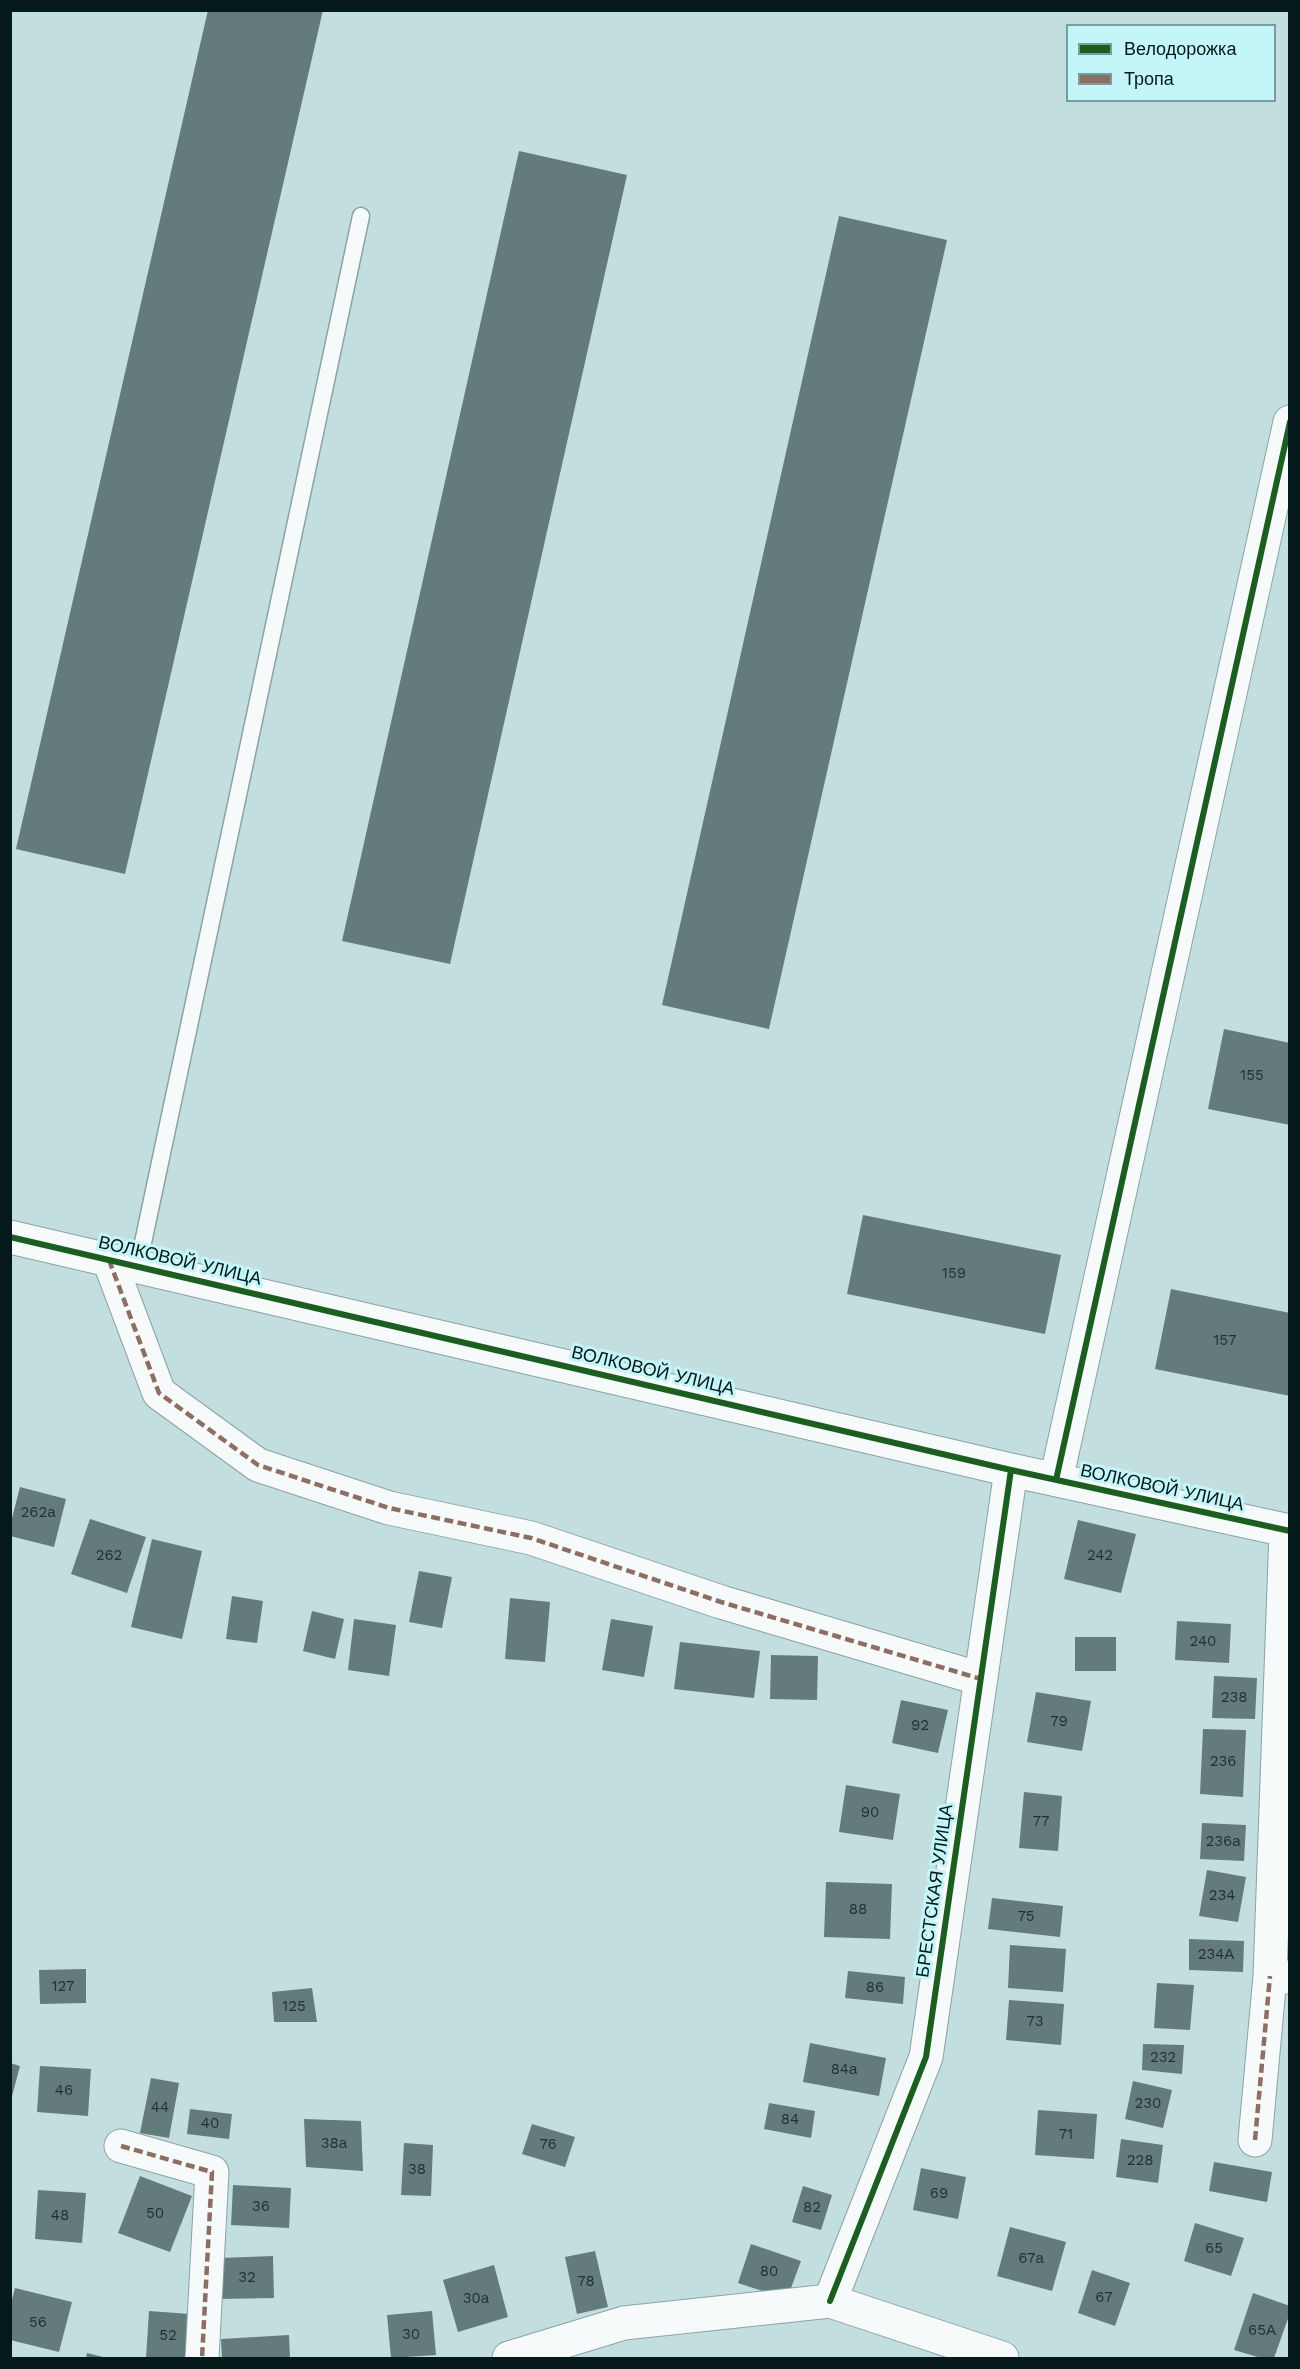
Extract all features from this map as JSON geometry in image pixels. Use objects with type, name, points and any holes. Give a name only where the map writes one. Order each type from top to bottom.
[{"type":"street","points":[[1056,1480],[1290,422]]},
{"type":"street","name":"ВОЛКОВОЙ УЛИЦА","points":[[10,1238],[1011,1470],[1288,1531],[1280,1977],[1255,2140]]},
{"type":"street","points":[[123,1263],[159,1393],[258,1464],[389,1508],[531,1538],[721,1602],[981,1679]]},
{"type":"street","name":"БРЕСТСКАЯ УЛИЦА","points":[[830,2301],[926,2057],[1011,1470]]},
{"type":"street","points":[[121,2146],[212,2172],[202,2358]]},
{"type":"street","points":[[509,2358],[624,2323],[830,2301],[952,2350],[1002,2358]]},
{"type":"lane","points":[[123,1263],[361,216]]},
{"type":"building","points":[[208,10],[323,10],[125,874],[16,849]]},
{"type":"building","points":[[519,151],[627,175],[450,964],[342,941]]},
{"type":"building","points":[[839,216],[947,240],[769,1029],[662,1005]]},
{"type":"building","points":[[1224,1029],[1290,1043],[1290,1125],[1208,1109]]},
{"type":"building","points":[[863,1215],[1061,1255],[1045,1334],[847,1294]]},
{"type":"building","points":[[1171,1289],[1290,1313],[1290,1396],[1155,1369]]},
{"type":"building","points":[[20,1487],[66,1499],[54,1547],[10,1536],[10,1526]]},
{"type":"building","points":[[90,1519],[146,1537],[127,1593],[71,1574]]},
{"type":"building","points":[[1078,1520],[1136,1534],[1121,1593],[1064,1579]]},
{"type":"building","points":[[152,1539],[202,1551],[182,1639],[131,1627]]},
{"type":"building","points":[[419,1571],[452,1577],[442,1628],[409,1622]]},
{"type":"building","points":[[232,1596],[263,1601],[257,1643],[226,1639]]},
{"type":"building","points":[[510,1598],[550,1602],[545,1662],[505,1659]]},
{"type":"building","points":[[312,1611],[344,1619],[335,1659],[303,1651]]},
{"type":"building","points":[[354,1619],[396,1625],[389,1676],[348,1670]]},
{"type":"building","points":[[611,1619],[653,1626],[644,1677],[602,1670]]},
{"type":"building","points":[[1177,1621],[1231,1624],[1229,1663],[1175,1660]]},
{"type":"building","points":[[1075,1637],[1116,1637],[1116,1671],[1075,1671]]},
{"type":"building","points":[[680,1642],[760,1651],[754,1698],[674,1689]]},
{"type":"building","points":[[771,1655],[818,1656],[817,1700],[770,1699]]},
{"type":"building","points":[[1214,1676],[1257,1678],[1255,1719],[1212,1718]]},
{"type":"building","points":[[1036,1692],[1091,1701],[1082,1751],[1027,1742]]},
{"type":"building","points":[[901,1700],[948,1710],[938,1753],[892,1743]]},
{"type":"building","points":[[1203,1729],[1246,1730],[1243,1797],[1200,1794]]},
{"type":"building","points":[[846,1785],[900,1794],[893,1840],[839,1832]]},
{"type":"building","points":[[1024,1792],[1062,1796],[1058,1851],[1019,1848]]},
{"type":"building","points":[[1202,1823],[1246,1825],[1244,1861],[1200,1859]]},
{"type":"building","points":[[1207,1870],[1246,1877],[1238,1922],[1199,1916]]},
{"type":"building","points":[[826,1882],[892,1884],[890,1939],[824,1937]]},
{"type":"building","points":[[992,1898],[1063,1906],[1060,1937],[988,1929]]},
{"type":"building","points":[[1189,1939],[1244,1941],[1243,1972],[1189,1970]]},
{"type":"building","points":[[1010,1945],[1066,1949],[1063,1992],[1008,1988]]},
{"type":"building","points":[[86,1969],[86,2003],[40,2004],[39,1970]]},
{"type":"building","points":[[848,1971],[905,1977],[903,2004],[845,1998]]},
{"type":"building","points":[[1157,1983],[1194,1985],[1190,2030],[1154,2028]]},
{"type":"building","points":[[312,1988],[317,2022],[274,2022],[272,1992]]},
{"type":"building","points":[[1009,2000],[1064,2004],[1061,2045],[1006,2040]]},
{"type":"building","points":[[810,2043],[886,2058],[879,2096],[803,2082]]},
{"type":"building","points":[[1143,2044],[1184,2045],[1182,2074],[1142,2070]]},
{"type":"building","points":[[10,2063],[20,2066],[11,2100],[10,2099]]},
{"type":"building","points":[[40,2066],[91,2069],[88,2116],[37,2112]]},
{"type":"building","points":[[151,2078],[179,2083],[169,2138],[140,2133]]},
{"type":"building","points":[[1133,2081],[1172,2090],[1163,2128],[1125,2119]]},
{"type":"building","points":[[769,2103],[815,2111],[811,2138],[764,2129]]},
{"type":"building","points":[[190,2109],[232,2114],[229,2139],[187,2134]]},
{"type":"building","points":[[1038,2110],[1097,2114],[1094,2159],[1035,2155]]},
{"type":"building","points":[[304,2119],[361,2121],[363,2171],[306,2167]]},
{"type":"building","points":[[532,2124],[575,2137],[565,2167],[522,2154]]},
{"type":"building","points":[[1121,2139],[1163,2145],[1158,2183],[1116,2177]]},
{"type":"building","points":[[404,2143],[433,2145],[431,2196],[401,2195]]},
{"type":"building","points":[[1214,2162],[1272,2172],[1267,2202],[1209,2191]]},
{"type":"building","points":[[921,2168],[966,2177],[958,2219],[913,2210]]},
{"type":"building","points":[[140,2176],[192,2196],[170,2252],[118,2233]]},
{"type":"building","points":[[233,2185],[291,2188],[289,2228],[231,2225]]},
{"type":"building","points":[[803,2186],[832,2195],[821,2230],[792,2222]]},
{"type":"building","points":[[38,2190],[86,2193],[82,2243],[35,2239]]},
{"type":"building","points":[[1195,2223],[1244,2238],[1231,2276],[1184,2261]]},
{"type":"building","points":[[1010,2227],[1066,2242],[1052,2291],[997,2276]]},
{"type":"building","points":[[751,2244],[801,2261],[787,2299],[738,2283]]},
{"type":"building","points":[[595,2251],[608,2307],[577,2314],[565,2257]]},
{"type":"building","points":[[273,2256],[274,2298],[220,2299],[219,2258]]},
{"type":"building","points":[[494,2265],[508,2317],[458,2332],[443,2280]]},
{"type":"building","points":[[1092,2270],[1130,2283],[1115,2326],[1078,2313]]},
{"type":"building","points":[[15,2288],[72,2302],[59,2352],[10,2340],[10,2307]]},
{"type":"building","points":[[1253,2293],[1290,2306],[1290,2313],[1274,2358],[1261,2358],[1234,2350]]},
{"type":"building","points":[[149,2311],[190,2314],[187,2358],[146,2358]]},
{"type":"building","points":[[432,2311],[436,2355],[391,2358],[387,2315]]},
{"type":"building","points":[[289,2335],[290,2358],[222,2358],[221,2339]]},
{"type":"building","points":[[87,2353],[107,2358],[86,2358]]},
{"type":"marked path","points":[[109,1260],[159,1393],[258,1465],[389,1508],[531,1538],[721,1602],[981,1679]]},
{"type":"marked path","points":[[1255,2140],[1270,1976]]},
{"type":"marked path","points":[[121,2146],[212,2172],[202,2358]]},
{"type":"cycle path","points":[[1056,1480],[1290,422]]},
{"type":"cycle path","points":[[10,1237],[1011,1470],[1290,1531]]},
{"type":"cycle path","points":[[830,2301],[926,2057],[1011,1470]]}]
